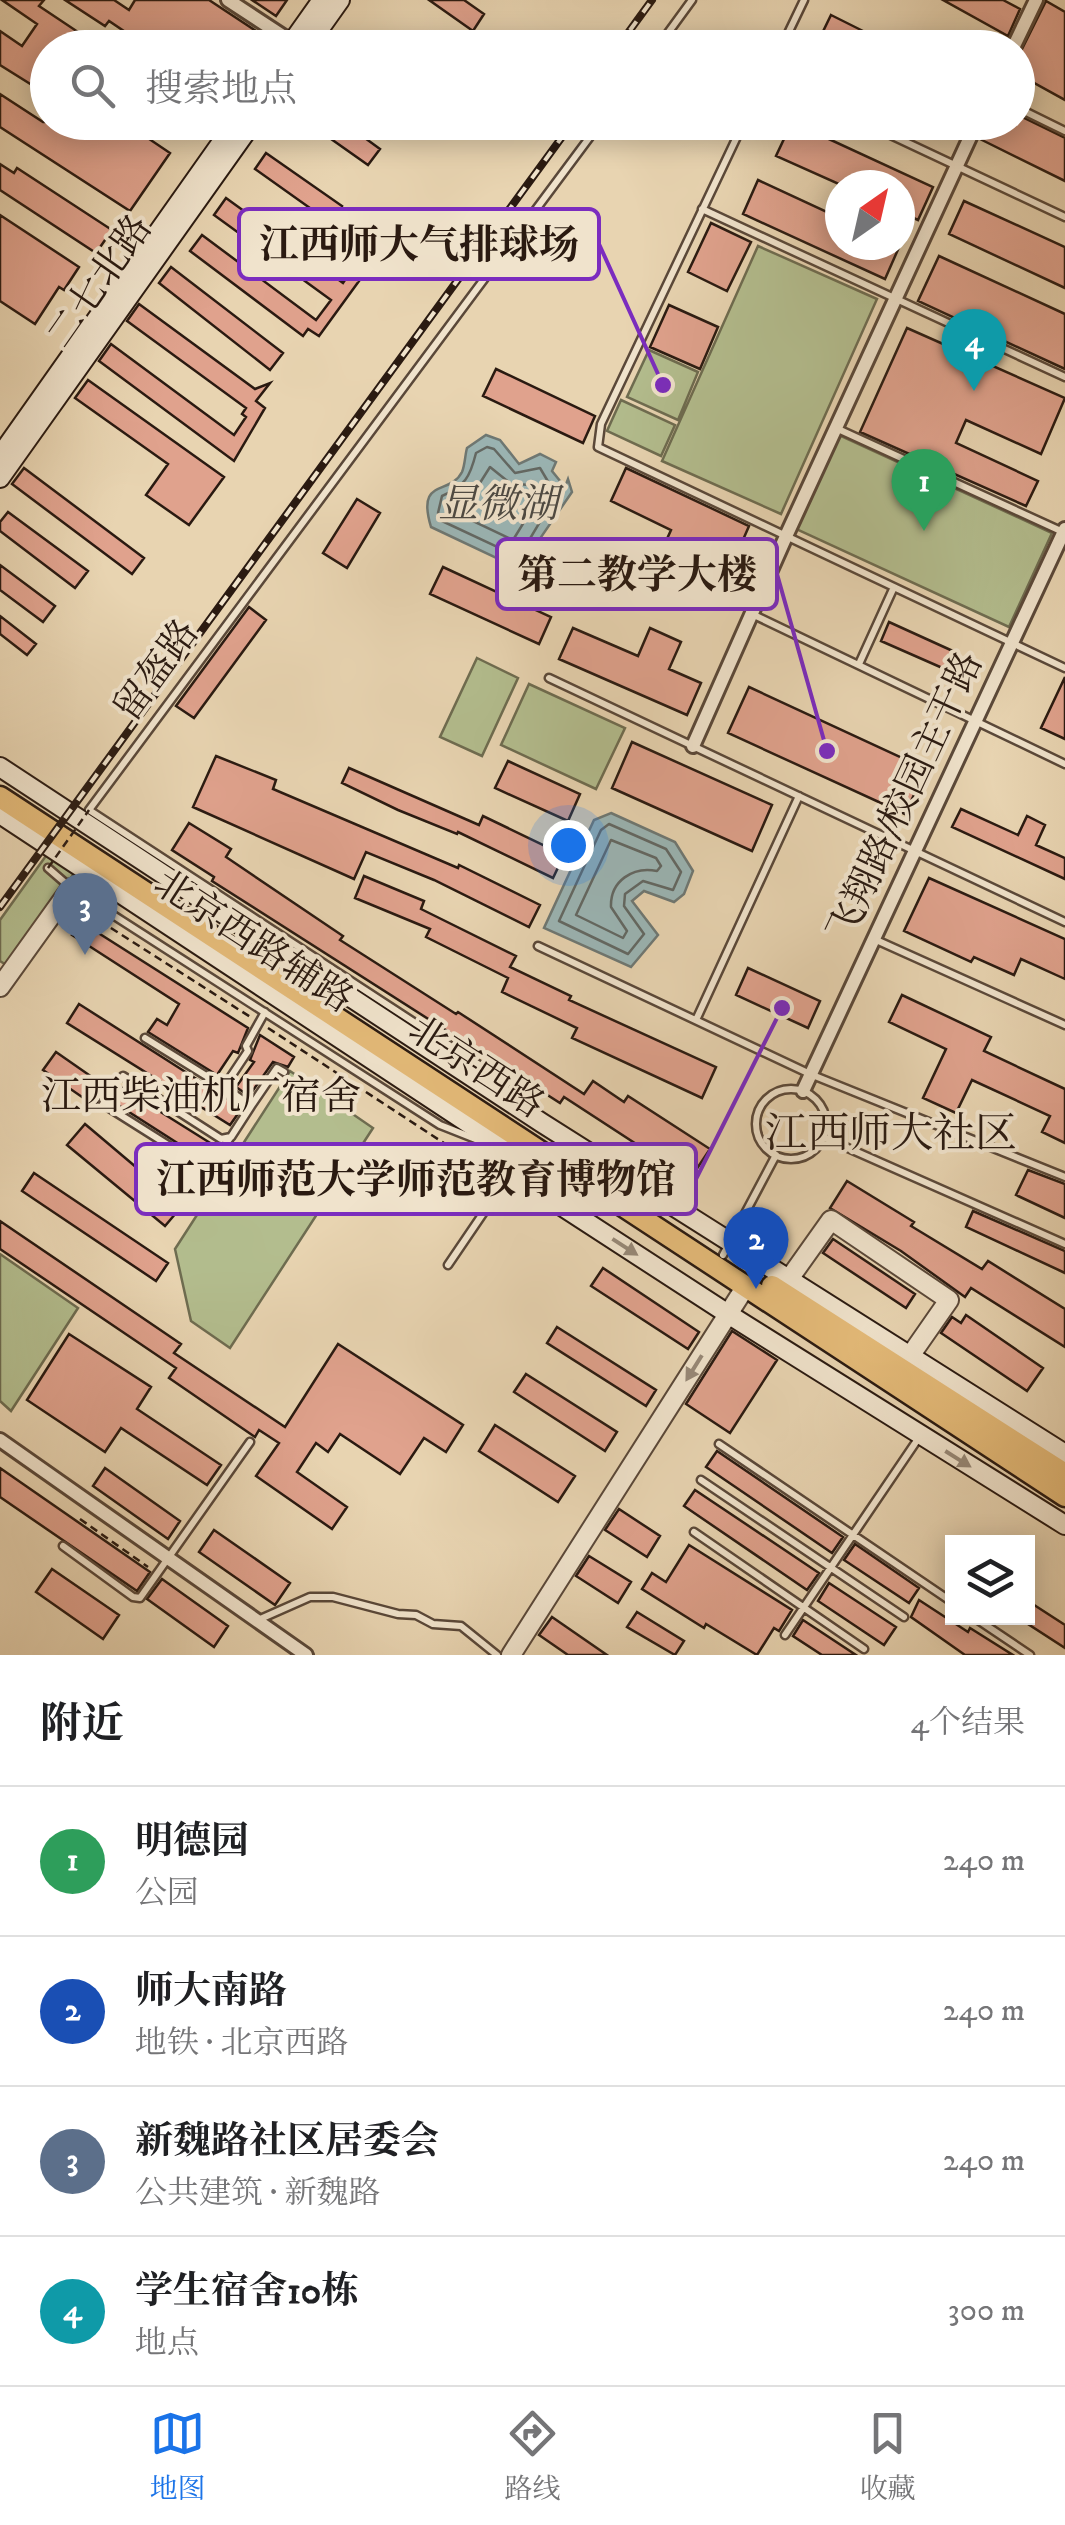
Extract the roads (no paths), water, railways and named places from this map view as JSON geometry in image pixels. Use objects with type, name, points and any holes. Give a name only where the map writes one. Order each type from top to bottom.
[{"type":"main road","points":[[305,30],[322,0]]},
{"type":"main road","points":[[311,30],[340,0]]},
{"type":"main road","name":"二七北路","points":[[0,456],[223,140]]},
{"type":"main road","name":"二七北路","points":[[0,478],[240,140]]},
{"type":"main road","name":"北京西路辅路","points":[[0,766],[726,1248],[790,1280],[1065,1454]]},
{"type":"main road","name":"北京西路","points":[[0,782],[726,1248],[1065,1474]]},
{"type":"main road","name":"北京西路","points":[[0,797],[525,1152],[746,1286],[1065,1496]]},
{"type":"main road","name":"北京西路辅路","points":[[0,814],[525,1152],[557,1202],[1065,1526]]},
{"type":"main road","points":[[0,987],[72,888]]},
{"type":"main road","points":[[790,1280],[831,1220],[949,1300],[910,1356]]},
{"type":"main road","points":[[511,1655],[746,1286]]},
{"type":"street","points":[[228,0],[272,30]]},
{"type":"street","points":[[1022,30],[1036,0]]},
{"type":"street","points":[[693,746],[969,140]]},
{"type":"street","name":"飞翔路/校园主干路","points":[[803,1091],[1064,530]]},
{"type":"street","points":[[0,1440],[306,1655]]},
{"type":"lane","points":[[670,30],[692,0]]},
{"type":"lane","points":[[789,30],[804,0]]},
{"type":"lane","points":[[1035,116],[1065,131]]},
{"type":"lane","name":"留盔路","points":[[542,1123],[481,1066],[89,810],[587,140]]},
{"type":"lane","points":[[735,140],[601,424],[598,447],[1065,668]]},
{"type":"lane","points":[[901,140],[1065,217]]},
{"type":"lane","points":[[702,209],[1065,377]]},
{"type":"lane","points":[[836,429],[1064,530]]},
{"type":"lane","points":[[859,664],[894,586]]},
{"type":"lane","points":[[752,614],[1065,764]]},
{"type":"lane","points":[[549,678],[1065,922]]},
{"type":"lane","points":[[696,1020],[799,796]]},
{"type":"lane","points":[[48,868],[72,888],[440,1124],[525,1152],[448,1265]]},
{"type":"lane","points":[[873,938],[1065,1025]]},
{"type":"lane","points":[[538,946],[810,1074],[1065,1176]]},
{"type":"lane","points":[[224,1087],[248,1051],[246,1046],[265,1012]]},
{"type":"lane","points":[[145,1038],[252,1106]]},
{"type":"lane","points":[[103,1104],[206,1169],[277,1068],[284,1072]]},
{"type":"lane","points":[[123,1076],[221,1138],[231,1137]]},
{"type":"lane","points":[[780,1090],[803,1091],[812,1096],[824,1115],[823,1137],[808,1154],[798,1158],[776,1155],[759,1139],[756,1127],[761,1105],[780,1090]]},
{"type":"lane","points":[[823,1137],[1065,1244]]},
{"type":"lane","points":[[726,1248],[776,1155]]},
{"type":"lane","points":[[785,1635],[920,1435]]},
{"type":"lane","points":[[63,1546],[140,1598],[250,1442]]},
{"type":"lane","points":[[720,1444],[945,1597]]},
{"type":"lane","points":[[701,1480],[904,1617]]},
{"type":"lane","points":[[694,1532],[864,1649]]},
{"type":"lane","points":[[257,1621],[310,1598],[333,1596],[398,1614],[416,1615],[433,1624],[460,1626],[497,1655]]},
{"type":"lane","points":[[985,1625],[1030,1655]]},
{"type":"water","name":"显微湖","points":[[486,435],[500,440],[519,464],[540,454],[556,462],[552,471],[565,487],[568,479],[572,492],[539,540],[526,572],[431,527],[431,494],[457,479],[467,448]]},
{"type":"water","points":[[611,813],[675,842],[693,871],[684,894],[674,902],[644,891],[632,901],[658,935],[631,967],[544,928],[594,820]]},
{"type":"railway","points":[[630,30],[652,0]]},
{"type":"railway","points":[[0,907],[560,140]]},
{"type":"place","name":"江西师大气排球场","points":[[663,385]]},
{"type":"place","name":"学生宿舍10栋","points":[[974,391]]},
{"type":"place","name":"明德园","points":[[924,531]]},
{"type":"place","name":"第二教学大楼","points":[[827,751]]},
{"type":"place","name":"新魏路社区居委会","points":[[85,955]]},
{"type":"place","name":"江西师范大学师范教育博物馆","points":[[782,1008]]},
{"type":"place","name":"师大南路","points":[[756,1289]]},
{"type":"district","name":"江西柴油机厂宿舍","points":[[201,1098]]},
{"type":"district","name":"江西师大社区","points":[[891,1135]]}]
